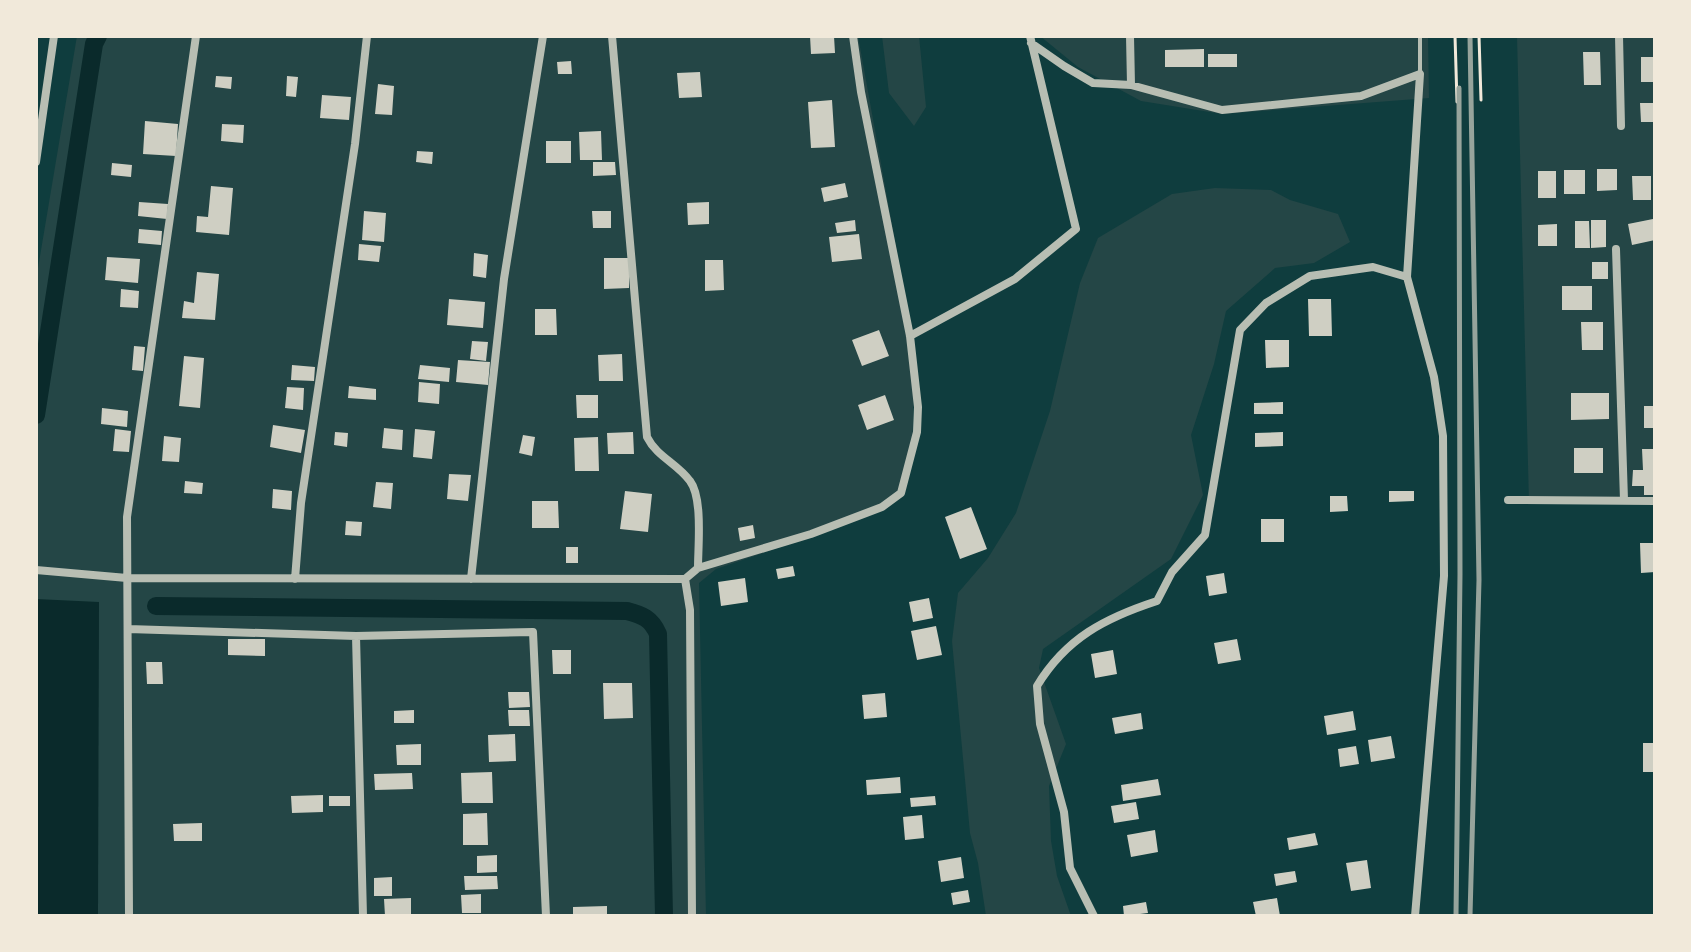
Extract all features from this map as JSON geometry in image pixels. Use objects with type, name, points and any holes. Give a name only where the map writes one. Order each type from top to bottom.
[{"type":"street","points":[[36,162],[54,36]]},
{"type":"street","points":[[129,916],[127,517],[196,36]]},
{"type":"street","points":[[295,579],[301,503],[350,176],[367,36]]},
{"type":"street","points":[[471,579],[504,279],[543,36]]},
{"type":"street","points":[[612,36],[647,437],[654,449],[682,472],[696,492],[698,568]]},
{"type":"street","points":[[36,570],[127,578],[685,579],[698,568],[882,507],[901,493],[919,420],[910,336],[861,92],[853,36]]},
{"type":"street","points":[[1130,36],[1131,85]]},
{"type":"street","points":[[1619,36],[1621,126]]},
{"type":"street","points":[[910,336],[1015,279],[1076,229],[1030,39]]},
{"type":"street","points":[[1030,39],[1064,66],[1093,83],[1131,85],[1222,110],[1361,96],[1420,74],[1407,277],[1434,377],[1443,436],[1444,576],[1415,916]]},
{"type":"street","points":[[1616,249],[1624,500]]},
{"type":"street","points":[[1094,916],[1070,868],[1064,812],[1040,724],[1037,686],[1063,649],[1125,611],[1157,601],[1172,572],[1205,535],[1240,330],[1266,303],[1310,276],[1373,267],[1407,277]]},
{"type":"street","points":[[1508,500],[1655,501]]},
{"type":"street","points":[[685,579],[690,610],[692,916]]},
{"type":"street","points":[[128,629],[356,636],[533,632],[546,916]]},
{"type":"street","points":[[356,636],[363,916]]},
{"type":"lane","points":[[1420,36],[1420,74]]},
{"type":"path","points":[[1455,36],[1457,102]]},
{"type":"path","points":[[1479,36],[1481,100]]},
{"type":"shaded area","points":[[77,36],[858,36],[915,352],[912,460],[895,498],[810,537],[716,569],[699,583],[706,916],[36,916],[36,280]]},
{"type":"shaded area","points":[[882,36],[919,36],[926,107],[914,126],[889,93]]},
{"type":"shaded area","points":[[1040,36],[1428,36],[1429,98],[1222,114],[1141,101],[1078,67]]},
{"type":"shaded area","points":[[1517,36],[1655,36],[1655,503],[1529,503]]},
{"type":"shaded area","points":[[1215,188],[1271,190],[1290,200],[1338,214],[1350,242],[1314,263],[1275,268],[1226,311],[1214,364],[1191,435],[1203,495],[1171,559],[1043,649],[1039,668],[1066,744],[1049,786],[1051,841],[1057,876],[1071,916],[986,916],[970,833],[952,641],[958,593],[988,558],[1016,513],[1050,411],[1080,283],[1098,238],[1172,194]]},
{"type":"shaded area","points":[[36,599],[99,602],[98,916],[36,916]]},
{"type":"building","points":[[810,36],[834,36],[835,53],[811,54]]},
{"type":"building","points":[[1204,49],[1204,67],[1165,67],[1165,50]]},
{"type":"building","points":[[1583,52],[1600,52],[1601,85],[1584,85]]},
{"type":"building","points":[[1208,54],[1237,54],[1237,67],[1208,67]]},
{"type":"building","points":[[1641,57],[1655,57],[1655,82],[1641,82]]},
{"type":"building","points":[[571,61],[572,74],[558,74],[557,62]]},
{"type":"building","points":[[700,72],[702,97],[679,98],[677,73]]},
{"type":"building","points":[[216,76],[232,77],[231,89],[215,87]]},
{"type":"building","points":[[287,76],[298,77],[296,97],[286,96]]},
{"type":"building","points":[[378,84],[394,86],[392,115],[375,114]]},
{"type":"building","points":[[322,95],[351,97],[349,120],[320,118]]},
{"type":"building","points":[[832,100],[835,147],[811,148],[808,102]]},
{"type":"building","points":[[1640,103],[1655,103],[1655,122],[1641,122]]},
{"type":"building","points":[[145,121],[178,124],[176,156],[143,154]]},
{"type":"building","points":[[222,124],[244,125],[243,143],[221,141]]},
{"type":"building","points":[[601,131],[602,160],[580,160],[579,132]]},
{"type":"building","points":[[546,141],[571,141],[571,163],[546,163]]},
{"type":"building","points":[[417,151],[433,152],[432,164],[416,162]]},
{"type":"building","points":[[593,162],[615,162],[616,175],[593,176]]},
{"type":"building","points":[[112,163],[132,165],[131,177],[111,175]]},
{"type":"building","points":[[1597,169],[1617,169],[1617,190],[1597,191]]},
{"type":"building","points":[[1564,170],[1585,170],[1585,194],[1564,194]]},
{"type":"building","points":[[1538,171],[1556,171],[1556,198],[1538,198]]},
{"type":"building","points":[[1632,176],[1651,176],[1651,200],[1633,200]]},
{"type":"building","points":[[845,183],[848,197],[824,202],[821,188]]},
{"type":"building","points":[[211,186],[233,188],[229,235],[196,232],[197,216],[208,217]]},
{"type":"building","points":[[139,202],[168,204],[167,219],[138,216]]},
{"type":"building","points":[[709,202],[709,224],[688,225],[687,203]]},
{"type":"building","points":[[364,211],[386,213],[384,242],[362,240]]},
{"type":"building","points":[[592,211],[611,211],[611,228],[593,228]]},
{"type":"building","points":[[1653,219],[1655,240],[1632,245],[1628,224]]},
{"type":"building","points":[[855,220],[856,231],[837,233],[835,223]]},
{"type":"building","points":[[1591,220],[1606,220],[1606,247],[1591,248]]},
{"type":"building","points":[[1575,221],[1589,221],[1590,248],[1575,248]]},
{"type":"building","points":[[1557,224],[1557,246],[1538,246],[1538,225]]},
{"type":"building","points":[[139,229],[162,231],[161,245],[138,243]]},
{"type":"building","points":[[859,234],[862,259],[832,262],[829,237]]},
{"type":"building","points":[[359,244],[381,246],[379,262],[358,260]]},
{"type":"building","points":[[474,253],[488,255],[486,278],[473,276]]},
{"type":"building","points":[[107,257],[140,259],[138,283],[105,280]]},
{"type":"building","points":[[604,258],[629,258],[629,288],[604,289]]},
{"type":"building","points":[[705,260],[723,260],[724,290],[705,291]]},
{"type":"building","points":[[1592,262],[1608,262],[1608,279],[1592,279]]},
{"type":"building","points":[[197,272],[219,274],[215,320],[182,318],[184,301],[194,303]]},
{"type":"building","points":[[1562,286],[1592,286],[1592,310],[1562,310]]},
{"type":"building","points":[[121,289],[139,291],[138,308],[120,307]]},
{"type":"building","points":[[449,299],[485,302],[483,328],[447,325]]},
{"type":"building","points":[[1308,299],[1331,299],[1332,336],[1309,336]]},
{"type":"building","points":[[535,309],[556,309],[557,335],[535,335]]},
{"type":"building","points":[[1581,322],[1603,322],[1603,350],[1582,350]]},
{"type":"building","points":[[879,330],[889,356],[862,366],[852,340]]},
{"type":"building","points":[[1265,340],[1289,340],[1289,367],[1266,368]]},
{"type":"building","points":[[472,341],[488,342],[486,361],[470,359]]},
{"type":"building","points":[[134,346],[145,347],[143,371],[132,370]]},
{"type":"building","points":[[622,354],[623,381],[599,381],[598,355]]},
{"type":"building","points":[[184,356],[204,358],[200,408],[179,406]]},
{"type":"building","points":[[458,360],[490,362],[488,385],[456,382]]},
{"type":"building","points":[[292,365],[315,367],[314,381],[291,380]]},
{"type":"building","points":[[420,365],[450,368],[449,382],[418,379]]},
{"type":"building","points":[[419,382],[440,384],[439,404],[418,402]]},
{"type":"building","points":[[349,386],[376,389],[376,400],[348,398]]},
{"type":"building","points":[[287,387],[304,388],[303,410],[285,408]]},
{"type":"building","points":[[1571,393],[1609,393],[1609,419],[1571,420]]},
{"type":"building","points":[[576,395],[598,395],[598,418],[577,418]]},
{"type":"building","points":[[885,395],[894,420],[867,430],[858,405]]},
{"type":"building","points":[[1283,402],[1283,414],[1254,414],[1254,403]]},
{"type":"building","points":[[1644,406],[1655,406],[1655,428],[1644,428]]},
{"type":"building","points":[[102,408],[128,411],[127,427],[101,424]]},
{"type":"building","points":[[273,425],[305,430],[301,453],[270,447]]},
{"type":"building","points":[[384,428],[403,430],[402,450],[382,448]]},
{"type":"building","points":[[115,429],[131,431],[129,452],[113,451]]},
{"type":"building","points":[[415,429],[435,431],[432,459],[413,457]]},
{"type":"building","points":[[335,432],[348,433],[347,447],[334,445]]},
{"type":"building","points":[[633,432],[634,454],[608,454],[607,433]]},
{"type":"building","points":[[1283,432],[1283,446],[1255,447],[1255,433]]},
{"type":"building","points":[[523,435],[535,437],[532,456],[519,453]]},
{"type":"building","points":[[164,436],[181,438],[179,462],[162,461]]},
{"type":"building","points":[[598,437],[599,471],[575,471],[574,438]]},
{"type":"building","points":[[1574,448],[1603,448],[1603,473],[1574,473]]},
{"type":"building","points":[[1642,449],[1655,449],[1655,495],[1644,495],[1644,486],[1632,486],[1633,470],[1643,470]]},
{"type":"building","points":[[449,474],[471,475],[468,501],[447,499]]},
{"type":"building","points":[[185,481],[203,483],[202,494],[184,493]]},
{"type":"building","points":[[376,482],[393,483],[391,509],[373,507]]},
{"type":"building","points":[[273,489],[292,491],[291,510],[272,508]]},
{"type":"building","points":[[625,491],[652,494],[648,532],[620,529]]},
{"type":"building","points":[[1389,491],[1414,491],[1414,501],[1389,502]]},
{"type":"building","points":[[1330,496],[1347,496],[1348,511],[1330,512]]},
{"type":"building","points":[[532,501],[558,501],[559,528],[532,528]]},
{"type":"building","points":[[971,507],[987,549],[960,559],[945,517]]},
{"type":"building","points":[[1261,519],[1284,519],[1284,542],[1261,542]]},
{"type":"building","points":[[346,521],[362,522],[361,536],[345,535]]},
{"type":"building","points":[[753,525],[755,538],[740,541],[738,528]]},
{"type":"building","points":[[1640,543],[1655,543],[1655,572],[1641,573]]},
{"type":"building","points":[[566,547],[578,547],[578,563],[566,563]]},
{"type":"building","points":[[793,566],[795,576],[778,579],[776,569]]},
{"type":"building","points":[[1224,573],[1227,593],[1209,596],[1206,576]]},
{"type":"building","points":[[745,578],[748,602],[721,606],[718,582]]},
{"type":"building","points":[[929,598],[933,618],[913,622],[909,602]]},
{"type":"building","points":[[936,626],[942,655],[917,660],[911,631]]},
{"type":"building","points":[[228,639],[265,639],[265,656],[228,655]]},
{"type":"building","points":[[1237,639],[1241,660],[1218,664],[1214,643]]},
{"type":"building","points":[[552,650],[571,650],[571,674],[553,674]]},
{"type":"building","points":[[1113,650],[1117,674],[1095,678],[1091,654]]},
{"type":"building","points":[[146,662],[162,662],[163,684],[147,684]]},
{"type":"building","points":[[603,683],[632,683],[633,718],[604,719]]},
{"type":"building","points":[[508,692],[529,692],[530,707],[509,708]]},
{"type":"building","points":[[885,693],[887,717],[864,719],[862,695]]},
{"type":"building","points":[[414,710],[414,723],[394,723],[394,711]]},
{"type":"building","points":[[508,710],[529,710],[530,726],[509,726]]},
{"type":"building","points":[[1353,711],[1356,730],[1327,735],[1324,716]]},
{"type":"building","points":[[1141,713],[1143,729],[1115,734],[1112,718]]},
{"type":"building","points":[[515,734],[516,761],[489,762],[488,735]]},
{"type":"building","points":[[1391,736],[1395,758],[1371,762],[1368,740]]},
{"type":"building","points":[[1643,743],[1655,743],[1655,772],[1643,772]]},
{"type":"building","points":[[421,744],[421,765],[397,765],[396,745]]},
{"type":"building","points":[[1356,746],[1359,764],[1340,767],[1338,749]]},
{"type":"building","points":[[492,772],[493,803],[462,803],[461,773]]},
{"type":"building","points":[[412,773],[413,789],[375,790],[374,774]]},
{"type":"building","points":[[900,777],[901,793],[867,795],[866,780]]},
{"type":"building","points":[[1158,779],[1161,795],[1123,801],[1121,785]]},
{"type":"building","points":[[323,795],[323,812],[292,813],[291,796]]},
{"type":"building","points":[[329,796],[350,796],[350,806],[329,806]]},
{"type":"building","points":[[935,796],[936,805],[911,807],[910,798]]},
{"type":"building","points":[[1136,802],[1139,819],[1114,823],[1111,806]]},
{"type":"building","points":[[487,813],[488,845],[463,845],[463,814]]},
{"type":"building","points":[[922,815],[924,838],[905,840],[903,817]]},
{"type":"building","points":[[202,823],[202,841],[174,841],[173,824]]},
{"type":"building","points":[[1155,830],[1158,852],[1131,857],[1127,835]]},
{"type":"building","points":[[1315,833],[1318,845],[1289,850],[1287,838]]},
{"type":"building","points":[[497,855],[497,872],[477,873],[477,856]]},
{"type":"building","points":[[961,857],[964,878],[941,882],[938,861]]},
{"type":"building","points":[[1367,860],[1371,888],[1351,891],[1346,863]]},
{"type":"building","points":[[1295,871],[1297,882],[1276,886],[1274,874]]},
{"type":"building","points":[[464,876],[497,876],[498,889],[465,890]]},
{"type":"building","points":[[392,877],[392,896],[374,896],[374,878]]},
{"type":"building","points":[[968,890],[970,902],[953,905],[951,893]]},
{"type":"building","points":[[481,894],[481,913],[462,913],[461,895]]},
{"type":"building","points":[[411,898],[411,916],[385,916],[384,899]]},
{"type":"building","points":[[1277,898],[1280,916],[1256,916],[1253,902]]},
{"type":"building","points":[[1146,902],[1148,913],[1124,916],[1123,906]]},
{"type":"building","points":[[607,906],[607,916],[573,916],[573,907]]},
{"type":"waterway","points":[[36,415],[94,44],[98,36]]},
{"type":"waterway","points":[[156,606],[627,611],[646,618],[658,634],[664,916]]},
{"type":"railway","points":[[1470,36],[1479,580],[1470,916]]},
{"type":"railway","points":[[1456,916],[1460,574],[1459,88]]}]
